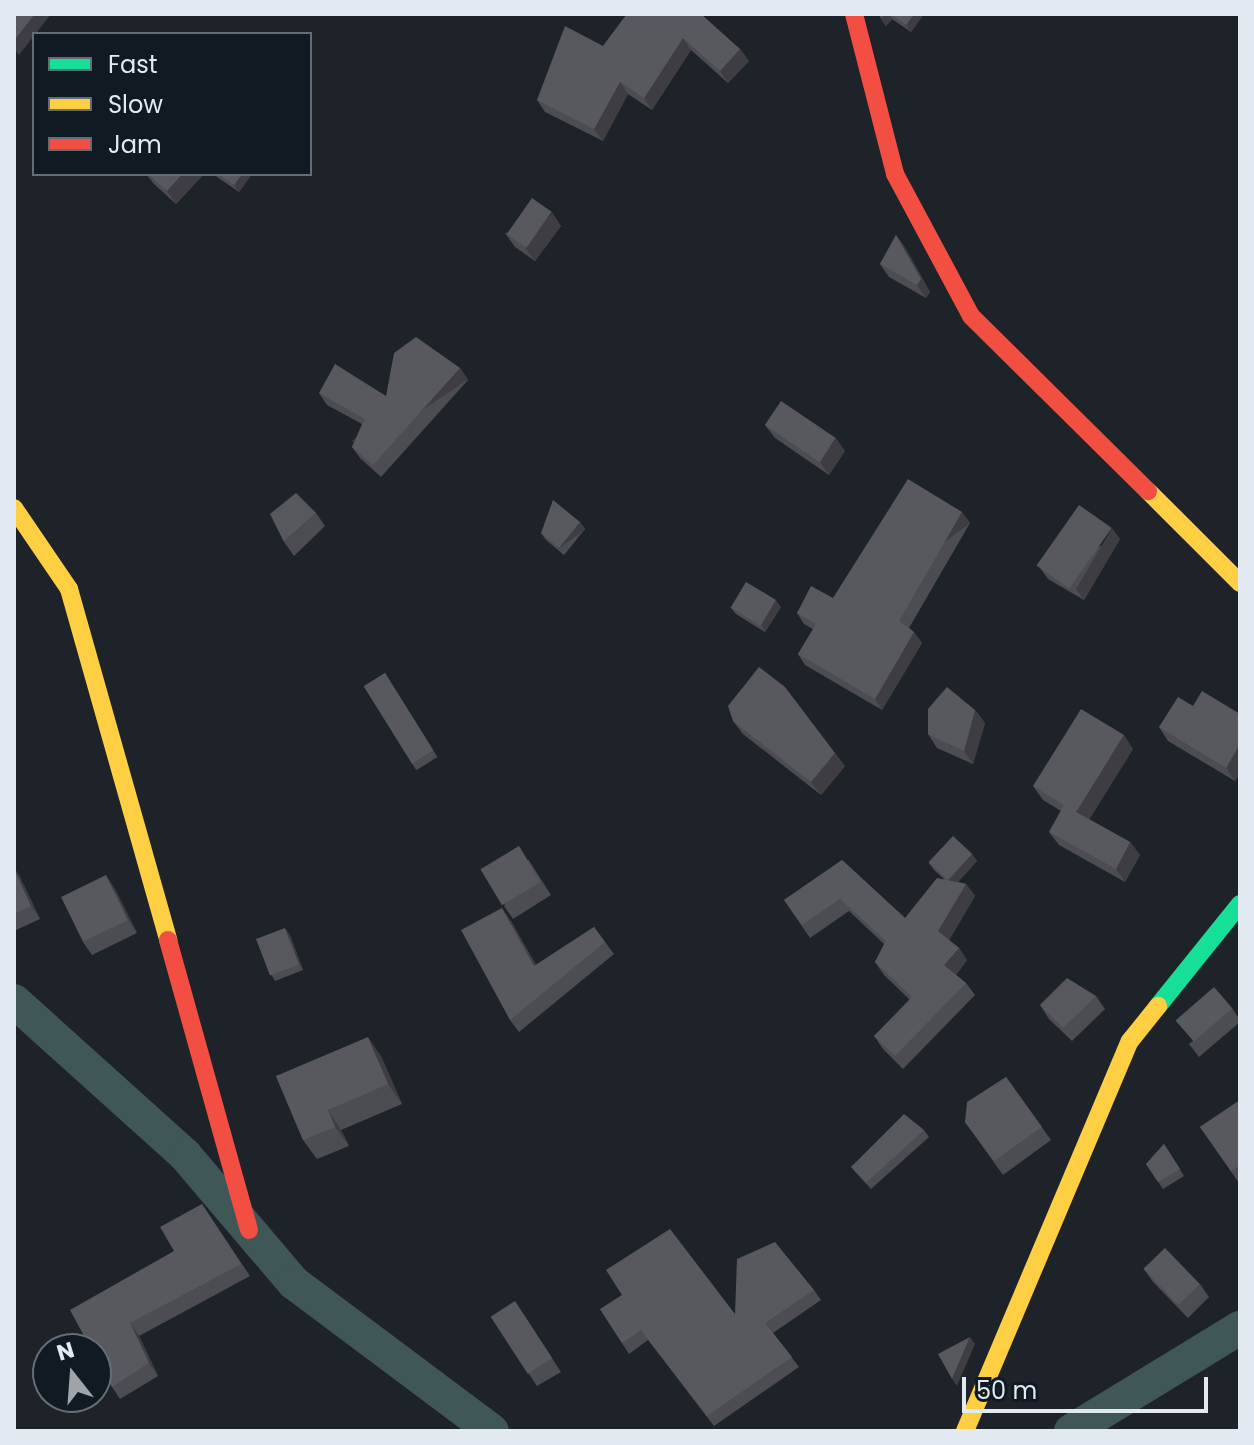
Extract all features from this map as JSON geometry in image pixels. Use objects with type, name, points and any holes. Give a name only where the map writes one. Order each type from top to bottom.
[{"type":"street","points":[[854,14],[895,174],[971,316],[1240,583]]},
{"type":"street","points":[[14,508],[69,589],[249,1230]]},
{"type":"street","points":[[965,1431],[1130,1041],[1240,904]]},
{"type":"street","points":[[14,1001],[185,1155],[294,1283],[492,1431]]},
{"type":"street","points":[[1071,1431],[1240,1328]]},
{"type":"building","points":[[14,14],[35,14],[14,41]]},
{"type":"building","points":[[627,14],[701,14],[740,49],[720,71],[683,38],[644,98],[620,82],[594,129],[537,100],[565,26],[603,46]]},
{"type":"building","points":[[891,14],[914,14],[906,25]]},
{"type":"building","points":[[150,176],[180,176],[167,191]]},
{"type":"building","points":[[221,176],[241,176],[234,185]]},
{"type":"building","points":[[532,198],[552,212],[526,248],[507,234]]},
{"type":"building","points":[[896,235],[921,279],[917,285],[880,264]]},
{"type":"building","points":[[416,337],[460,368],[373,465],[352,447],[365,419],[319,393],[335,364],[386,396],[394,353]]},
{"type":"building","points":[[781,401],[836,438],[819,462],[765,425]]},
{"type":"building","points":[[908,479],[962,512],[899,621],[914,632],[875,699],[798,654],[816,624],[797,613],[811,586],[833,598]]},
{"type":"building","points":[[296,493],[316,513],[284,542],[270,514]]},
{"type":"building","points":[[553,500],[580,522],[559,548],[541,533]]},
{"type":"building","points":[[1079,505],[1112,528],[1069,589],[1037,566]]},
{"type":"building","points":[[746,582],[776,600],[761,626],[731,608]]},
{"type":"building","points":[[759,667],[785,687],[835,753],[811,782],[733,721],[728,706]]},
{"type":"building","points":[[385,673],[433,750],[412,763],[364,686]]},
{"type":"building","points":[[947,687],[975,710],[964,751],[928,734],[928,709]]},
{"type":"building","points":[[1202,691],[1240,714],[1240,744],[1226,768],[1159,727],[1178,697],[1193,706]]},
{"type":"building","points":[[1081,709],[1124,735],[1076,812],[1130,842],[1116,869],[1049,832],[1064,805],[1033,786]]},
{"type":"building","points":[[953,836],[972,854],[947,880],[928,862]]},
{"type":"building","points":[[519,846],[541,882],[502,905],[480,869]]},
{"type":"building","points":[[842,860],[905,918],[937,878],[966,884],[938,931],[959,948],[944,965],[966,983],[895,1056],[874,1036],[912,997],[875,962],[886,941],[840,899],[802,925],[784,900]]},
{"type":"building","points":[[14,870],[31,906],[14,914]]},
{"type":"building","points":[[106,875],[128,920],[83,942],[61,897]]},
{"type":"building","points":[[502,908],[534,966],[594,927],[605,942],[510,1020],[461,930]]},
{"type":"building","points":[[285,928],[299,964],[270,976],[256,939]]},
{"type":"building","points":[[1067,978],[1096,996],[1063,1028],[1040,1005]]},
{"type":"building","points":[[1214,987],[1232,1008],[1194,1042],[1176,1020]]},
{"type":"building","points":[[368,1037],[388,1084],[328,1110],[335,1127],[303,1140],[276,1076]]},
{"type":"building","points":[[1006,1077],[1042,1127],[994,1161],[965,1122],[967,1102]]},
{"type":"building","points":[[1240,1100],[1240,1165],[1231,1171],[1200,1127]]},
{"type":"building","points":[[904,1114],[924,1130],[866,1183],[851,1167]]},
{"type":"building","points":[[1164,1144],[1180,1169],[1158,1182],[1146,1164]]},
{"type":"building","points":[[202,1204],[241,1264],[130,1323],[149,1363],[112,1387],[112,1333],[82,1333],[70,1310],[174,1251],[160,1227]]},
{"type":"building","points":[[670,1229],[735,1314],[737,1259],[775,1242],[814,1290],[765,1323],[792,1357],[707,1416],[641,1330],[622,1343],[600,1309],[622,1295],[606,1270]]},
{"type":"building","points":[[1165,1248],[1200,1284],[1178,1305],[1143,1269]]},
{"type":"building","points":[[515,1301],[552,1358],[528,1374],[491,1317]]},
{"type":"building","points":[[970,1337],[952,1379],[938,1354]]},
{"type":"traffic: fast","points":[[1158,1006],[1240,904]]},
{"type":"traffic: slow","points":[[1148,491],[1240,583]]},
{"type":"traffic: slow","points":[[14,508],[69,589],[168,940]]},
{"type":"traffic: slow","points":[[965,1431],[1130,1041],[1158,1006]]},
{"type":"traffic: jam","points":[[854,14],[895,174],[971,316],[1148,491]]},
{"type":"traffic: jam","points":[[168,940],[249,1230]]}]
